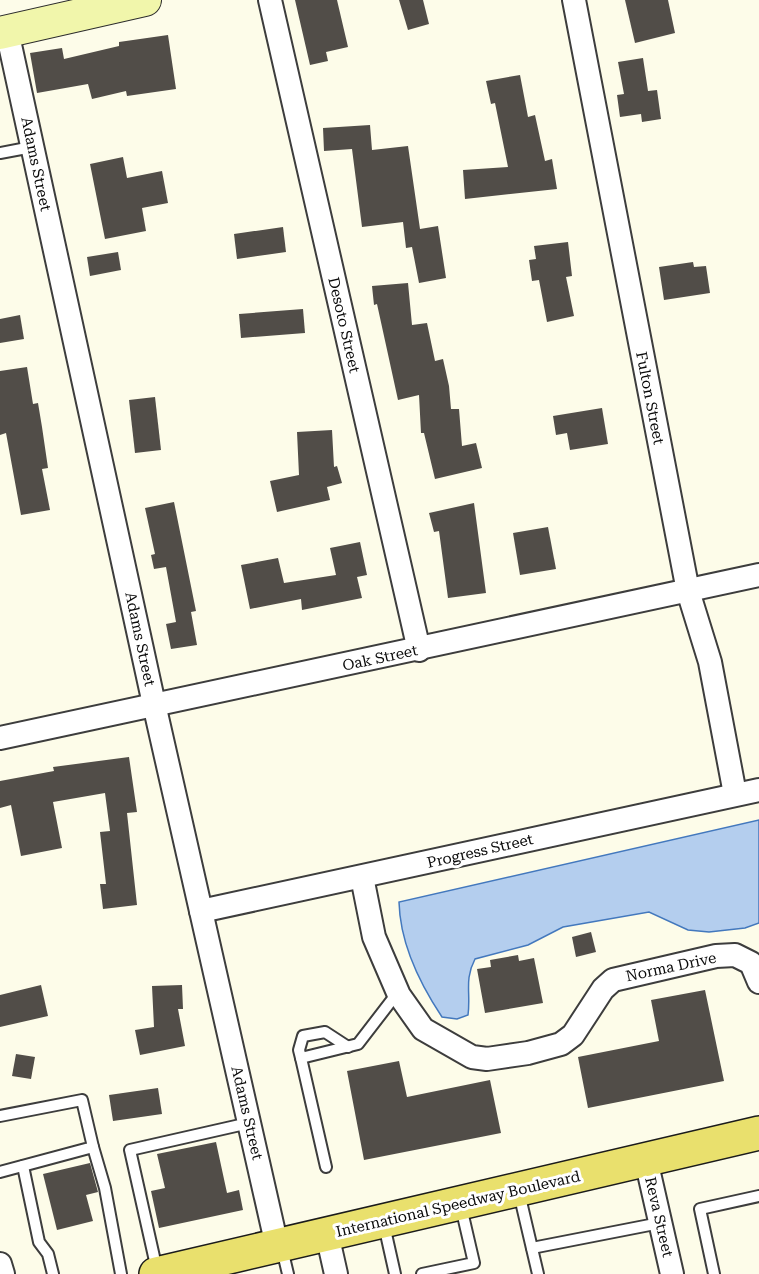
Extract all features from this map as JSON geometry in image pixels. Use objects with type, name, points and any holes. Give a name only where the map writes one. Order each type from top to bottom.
[{"type":"main road","name":"International Speedway Boulevard","points":[[157,1274],[282,1255],[327,1234],[759,1133]]},
{"type":"street","points":[[4,32],[145,0]]},
{"type":"street","name":"Desoto Street","points":[[270,0],[419,650]]},
{"type":"street","name":"Fulton Street","points":[[574,0],[688,591],[710,662],[735,794]]},
{"type":"street","name":"Adams Street","points":[[4,32],[32,147],[249,1123],[282,1255]]},
{"type":"street","name":"Oak Street","points":[[0,738],[419,650],[759,575]]},
{"type":"street","name":"Progress Street","points":[[201,911],[759,790]]},
{"type":"street","points":[[362,877],[374,937],[398,992]]},
{"type":"street","name":"Norma Drive","points":[[398,992],[423,1029],[472,1057],[487,1059],[528,1053],[561,1044],[573,1035],[603,989],[613,980],[716,956],[735,955],[751,963],[759,982]]},
{"type":"street","name":"Reva Street","points":[[646,1160],[672,1274]]},
{"type":"street","points":[[327,1234],[336,1274]]},
{"type":"street","points":[[0,1264],[3,1274]]},
{"type":"lane","points":[[0,153],[32,147]]},
{"type":"lane","points":[[301,1058],[358,1044],[398,992]]},
{"type":"lane","points":[[326,1167],[299,1050],[303,1036],[325,1032],[348,1047]]},
{"type":"lane","points":[[0,1116],[82,1100],[105,1188],[121,1274]]},
{"type":"lane","points":[[157,1274],[130,1150],[249,1123]]},
{"type":"lane","points":[[0,1172],[93,1147]]},
{"type":"lane","points":[[23,1166],[39,1242],[48,1254],[53,1274]]},
{"type":"lane","points":[[518,1190],[538,1274]]},
{"type":"lane","points":[[714,1274],[700,1209],[759,1196]]},
{"type":"lane","points":[[422,1274],[474,1263],[460,1203]]},
{"type":"lane","points":[[383,1221],[395,1274]]},
{"type":"lane","points":[[532,1248],[660,1223]]},
{"type":"water","points":[[759,820],[759,923],[745,928],[709,932],[688,930],[649,912],[563,927],[528,945],[475,959],[469,980],[468,1015],[457,1019],[442,1017],[419,977],[403,932],[399,902]]},
{"type":"building","points":[[295,0],[337,0],[348,47],[326,52],[328,61],[310,65]]},
{"type":"building","points":[[399,0],[423,0],[429,24],[408,30]]},
{"type":"building","points":[[625,0],[668,0],[675,33],[635,43]]},
{"type":"building","points":[[168,35],[176,89],[127,96],[126,91],[92,99],[88,84],[37,93],[30,53],[62,48],[64,59],[119,46],[119,42]]},
{"type":"building","points":[[643,58],[648,91],[657,90],[661,119],[642,122],[641,114],[620,117],[617,95],[624,94],[618,62]]},
{"type":"building","points":[[520,75],[528,117],[535,115],[545,161],[552,159],[557,189],[465,199],[463,170],[508,167],[495,103],[491,104],[486,81]]},
{"type":"building","points":[[370,125],[372,150],[408,146],[420,229],[438,226],[446,278],[419,283],[412,247],[406,248],[403,222],[362,227],[352,149],[324,151],[323,128]]},
{"type":"building","points":[[123,157],[127,178],[162,171],[168,203],[142,208],[146,231],[105,239],[90,164]]},
{"type":"building","points":[[283,227],[286,252],[237,259],[234,234]]},
{"type":"building","points":[[568,242],[572,276],[566,277],[574,316],[547,322],[539,280],[532,281],[529,260],[536,259],[534,246]]},
{"type":"building","points":[[118,252],[121,270],[90,276],[87,257]]},
{"type":"building","points":[[693,262],[694,267],[706,266],[710,293],[664,300],[659,267]]},
{"type":"building","points":[[408,283],[412,325],[427,323],[435,361],[443,359],[451,409],[459,409],[462,446],[476,443],[482,468],[435,479],[424,433],[421,433],[419,395],[398,400],[377,304],[374,305],[372,286]]},
{"type":"building","points":[[303,309],[305,333],[241,338],[239,314]]},
{"type":"building","points":[[20,315],[24,339],[0,343],[0,319]]},
{"type":"building","points":[[27,367],[33,404],[38,403],[42,427],[48,468],[42,469],[50,510],[21,515],[6,433],[0,435],[0,371]]},
{"type":"building","points":[[155,397],[161,450],[135,453],[129,400]]},
{"type":"building","points":[[602,408],[608,444],[570,450],[567,433],[556,435],[553,416]]},
{"type":"building","points":[[332,430],[334,467],[337,466],[342,483],[327,487],[330,500],[277,512],[270,481],[299,475],[297,432]]},
{"type":"building","points":[[174,502],[196,611],[191,612],[197,645],[171,649],[166,624],[176,622],[166,567],[154,569],[151,555],[155,554],[145,508]]},
{"type":"building","points":[[474,503],[486,593],[448,598],[439,531],[434,532],[429,513]]},
{"type":"building","points":[[548,527],[556,569],[520,575],[513,533]]},
{"type":"building","points":[[360,542],[367,575],[357,577],[362,598],[302,610],[301,599],[250,609],[241,565],[278,558],[284,583],[336,575],[330,548]]},
{"type":"building","points":[[129,757],[137,812],[127,813],[137,905],[103,909],[100,884],[106,884],[100,832],[110,831],[105,793],[53,802],[62,848],[21,856],[11,805],[0,808],[0,781],[54,771],[53,767]]},
{"type":"building","points":[[591,932],[596,952],[576,957],[572,937]]},
{"type":"building","points":[[518,955],[519,961],[534,958],[543,1003],[485,1013],[477,969],[491,967],[490,960]]},
{"type":"building","points":[[41,985],[48,1016],[0,1027],[0,995]]},
{"type":"building","points":[[182,985],[183,1009],[178,1009],[185,1046],[140,1055],[135,1030],[154,1027],[152,986]]},
{"type":"building","points":[[705,990],[724,1081],[588,1108],[578,1057],[659,1041],[651,1000]]},
{"type":"building","points":[[16,1054],[35,1057],[31,1079],[12,1076]]},
{"type":"building","points":[[399,1061],[407,1097],[490,1080],[501,1133],[364,1160],[347,1071]]},
{"type":"building","points":[[158,1088],[162,1114],[113,1121],[109,1095]]},
{"type":"building","points":[[216,1142],[227,1193],[239,1190],[243,1210],[159,1228],[151,1191],[165,1188],[157,1154]]},
{"type":"building","points":[[90,1163],[98,1192],[86,1195],[93,1221],[57,1230],[43,1174]]}]
